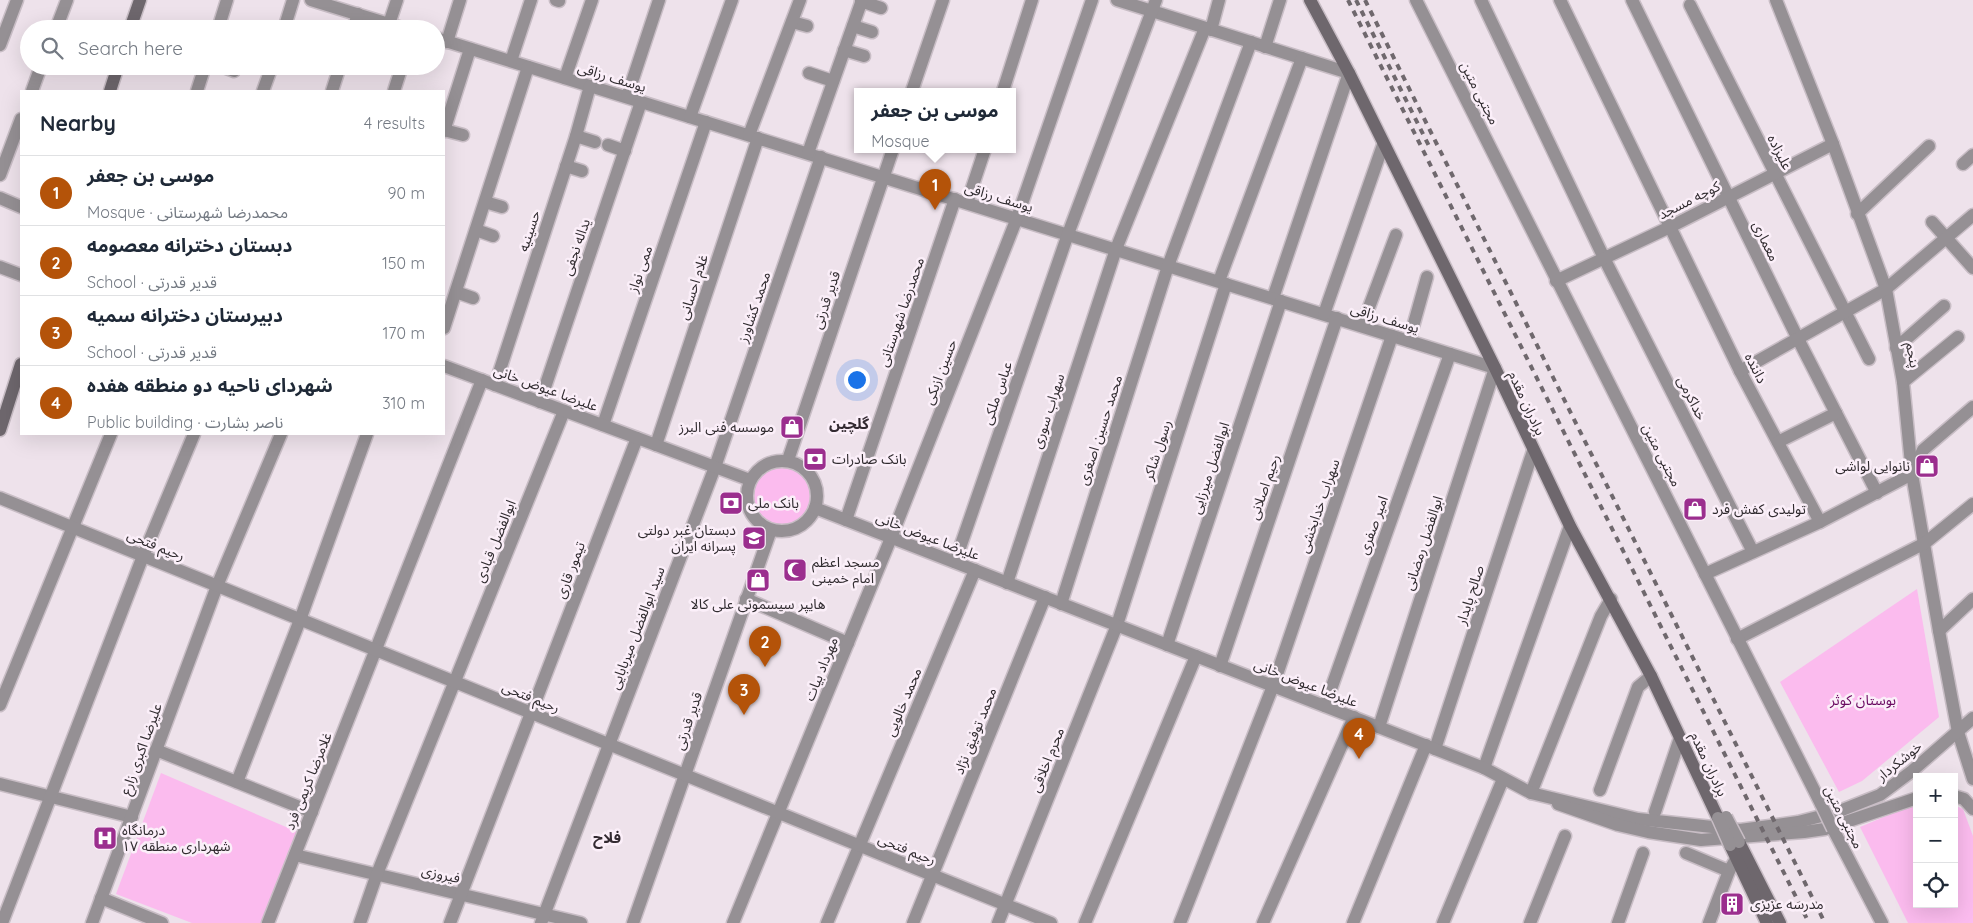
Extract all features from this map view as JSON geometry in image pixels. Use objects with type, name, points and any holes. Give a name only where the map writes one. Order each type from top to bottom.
[{"type":"main road","points":[[133,20],[140,0]]},
{"type":"main road","name":"برادران مقدم","points":[[1310,0],[1352,72]]},
{"type":"main road","name":"برادران مقدم","points":[[1320,0],[1352,72],[1498,367],[1536,449],[1573,524],[1653,675],[1721,816]]},
{"type":"main road","points":[[110,90],[115,75]]},
{"type":"main road","points":[[0,430],[20,367]]},
{"type":"main road","points":[[1737,850],[1767,923]]},
{"type":"main road","points":[[1737,850],[1780,923]]},
{"type":"street","points":[[0,45],[17,0]]},
{"type":"street","points":[[59,20],[67,0]]},
{"type":"street","points":[[221,20],[227,0]]},
{"type":"street","points":[[287,20],[294,0]]},
{"type":"street","points":[[311,0],[329,3],[377,20]]},
{"type":"street","points":[[390,20],[397,0]]},
{"type":"street","points":[[445,32],[460,0]]},
{"type":"street","points":[[511,62],[531,0]]},
{"type":"street","points":[[565,78],[592,0]]},
{"type":"street","points":[[627,97],[659,0]]},
{"type":"street","points":[[690,117],[732,0]]},
{"type":"street","name":"غلام احسانی","points":[[656,445],[754,136],[800,0]]},
{"type":"street","points":[[913,88],[943,0]]},
{"type":"street","points":[[1004,88],[1032,0]]},
{"type":"street","name":"حسین ازبکی","points":[[891,538],[1017,218],[1092,0]]},
{"type":"street","points":[[1117,0],[1154,6],[1208,29],[1352,72]]},
{"type":"street","name":"سهراب سوری","points":[[1007,583],[1116,249],[1219,0]]},
{"type":"street","points":[[1265,47],[1280,0]]},
{"type":"street","name":"مجتبی متین","points":[[1416,0],[1556,281],[1882,923]]},
{"type":"street","name":"خداکرمی","points":[[1481,0],[1604,258],[1753,552]]},
{"type":"street","name":"داننده","points":[[1560,0],[1740,371],[1820,522]]},
{"type":"street","name":"معماری","points":[[1632,0],[1798,339],[1877,493]]},
{"type":"street","name":"پنجم","points":[[1776,0],[1886,289],[1903,382],[1912,474],[1939,631],[1958,732],[1973,779]]},
{"type":"street","points":[[808,153],[862,1],[881,8]]},
{"type":"street","name":"علیزاده","points":[[1690,5],[1869,359]]},
{"type":"street","name":"عباس ملکی","points":[[955,562],[1068,234],[1154,6]]},
{"type":"street","points":[[356,20],[358,14]]},
{"type":"street","points":[[792,22],[807,26]]},
{"type":"street","points":[[853,26],[872,32]]},
{"type":"street","name":"یوسف رزاقی","points":[[445,41],[1450,354],[1498,367]]},
{"type":"street","name":"محمد حسین اصغری","points":[[1061,604],[1168,266],[1251,42]]},
{"type":"street","points":[[445,127],[470,49]]},
{"type":"street","points":[[844,50],[864,56]]},
{"type":"street","name":"رسول شاکر","points":[[1117,626],[1223,282],[1302,58]]},
{"type":"street","points":[[445,325],[528,67]]},
{"type":"street","name":"ابوالفضل میرزایی","points":[[1167,645],[1352,72]]},
{"type":"street","points":[[809,73],[834,81]]},
{"type":"street","points":[[32,90],[38,75]]},
{"type":"street","points":[[197,90],[202,75]]},
{"type":"street","points":[[263,90],[269,75]]},
{"type":"street","points":[[332,90],[337,75]]},
{"type":"street","points":[[394,90],[399,75]]},
{"type":"street","name":"حسینیه","points":[[376,650],[488,383],[566,166],[590,86]]},
{"type":"street","name":"یداله نجفی","points":[[540,402],[641,102]]},
{"type":"street","points":[[0,175],[20,122]]},
{"type":"street","name":"ممی نواز","points":[[603,426],[706,122]]},
{"type":"street","points":[[445,130],[463,135]]},
{"type":"street","points":[[576,136],[595,142]]},
{"type":"street","points":[[1324,314],[1386,142]]},
{"type":"street","name":"کوچه مسجد","points":[[1556,281],[1670,227],[1832,144]]},
{"type":"street","points":[[608,145],[625,150]]},
{"type":"street","points":[[1857,214],[1929,146]]},
{"type":"street","name":"قدیر قدرتی","points":[[788,460],[891,153]]},
{"type":"street","name":"محمدرضا شهرستانی","points":[[846,520],[961,201],[982,153]]},
{"type":"street","points":[[1963,164],[1973,155]]},
{"type":"street","name":"محمد کشاورز","points":[[715,467],[821,157]]},
{"type":"street","points":[[566,166],[582,171]]},
{"type":"street","points":[[0,198],[20,207]]},
{"type":"street","points":[[485,202],[502,207]]},
{"type":"street","points":[[1740,371],[1886,289],[1973,215]]},
{"type":"street","points":[[1932,222],[1973,268]]},
{"type":"street","points":[[476,230],[494,236]]},
{"type":"street","points":[[1362,326],[1396,235]]},
{"type":"street","points":[[0,267],[20,275]]},
{"type":"street","points":[[1409,341],[1427,277]]},
{"type":"street","points":[[456,292],[473,298]]},
{"type":"street","points":[[1896,348],[1944,306]]},
{"type":"street","name":"رحیم اصلانی","points":[[1220,666],[1337,318]]},
{"type":"street","name":"سهراب خدابخشی","points":[[1180,923],[1274,686],[1392,336]]},
{"type":"street","points":[[1903,382],[1958,337]]},
{"type":"street","name":"امیر صفری","points":[[1325,706],[1450,354]]},
{"type":"street","name":"علیرضا عیوض خانی","points":[[445,366],[750,480]]},
{"type":"street","name":"ابوالفضل رمضانی","points":[[1379,727],[1498,367]]},
{"type":"street","points":[[1705,574],[1820,522],[1912,474],[1923,450],[1973,407]]},
{"type":"street","name":"ابوالفضل قبادی","points":[[360,923],[377,874],[564,411]]},
{"type":"street","points":[[1778,442],[1836,413]]},
{"type":"street","points":[[0,705],[111,435]]},
{"type":"street","points":[[2,923],[143,556],[194,435]]},
{"type":"street","name":"علیرضا اکبری زارع","points":[[92,923],[217,586],[281,435]]},
{"type":"street","points":[[237,782],[300,620],[367,435]]},
{"type":"street","name":"تیمور قاری","points":[[450,923],[637,438]]},
{"type":"street","name":"صالح پایدار","points":[[1353,923],[1431,747],[1536,449]]},
{"type":"street","points":[[776,460],[788,460],[806,470],[813,478],[817,498],[815,508],[810,518],[792,530],[771,530],[754,518],[749,510],[746,490],[756,471],[765,464],[776,460]]},
{"type":"street","name":"سید ابوالفضل میربابایی","points":[[542,919],[715,467]]},
{"type":"street","name":"رحیم فتحی","points":[[0,498],[1051,923]]},
{"type":"street","points":[[1737,639],[1925,543],[1973,504]]},
{"type":"street","name":"علیرضا عیوض خانی","points":[[815,508],[1484,768],[1531,793],[1638,819],[1740,830],[1857,812]]},
{"type":"street","points":[[1484,768],[1573,524]]},
{"type":"street","name":"قدیر قدرتی","points":[[633,923],[771,530]]},
{"type":"street","name":"مهرداد بیات","points":[[732,923],[891,538]]},
{"type":"street","name":"محمد خالویی","points":[[827,923],[974,570]]},
{"type":"street","name":"محمد توفیق ‌نژاد","points":[[912,923],[1045,597]]},
{"type":"street","points":[[1531,793],[1602,616],[1613,597]]},
{"type":"street","points":[[746,599],[848,643]]},
{"type":"street","points":[[1939,631],[1973,599]]},
{"type":"street","name":"محرم اخلاقی","points":[[998,923],[1117,626]]},
{"type":"street","name":"غلامرضا کریمی فرد","points":[[268,923],[376,650]]},
{"type":"street","points":[[1085,923],[1196,656]]},
{"type":"street","points":[[1600,790],[1638,687],[1653,675]]},
{"type":"street","points":[[1263,923],[1354,718]]},
{"type":"street","name":"خوشکردار","points":[[1857,812],[1912,771],[1973,718]]},
{"type":"street","points":[[1655,812],[1683,736]]},
{"type":"street","points":[[156,750],[312,812]]},
{"type":"street","points":[[1443,923],[1503,779]]},
{"type":"street","points":[[0,784],[132,817]]},
{"type":"street","points":[[1958,797],[1964,799],[1973,809]]},
{"type":"street","points":[[1857,812],[1913,799]]},
{"type":"street","points":[[1709,923],[1737,850],[1721,816]]},
{"type":"street","points":[[1530,923],[1566,836]]},
{"type":"street","points":[[1618,923],[1642,853]]},
{"type":"street","points":[[1686,853],[1729,871]]},
{"type":"street","name":"فیروزی","points":[[295,855],[461,894],[542,919],[581,923]]},
{"type":"street","points":[[101,898],[162,923]]},
{"type":"green space","points":[[775,467],[787,467],[802,475],[810,490],[810,502],[802,517],[787,525],[775,525],[760,517],[752,502],[752,490],[760,475]]},
{"type":"green space","name":"بوستان کوثر","points":[[1917,589],[1939,717],[1862,781],[1839,792],[1780,682]]},
{"type":"green space","points":[[161,773],[300,833],[265,923],[192,923],[116,894]]},
{"type":"green space","points":[[1913,805],[1913,908],[1958,908],[1958,807],[1963,809],[1973,836],[1973,923],[1908,923],[1860,827]]},
{"type":"railway","points":[[1348,0],[1809,923]]},
{"type":"railway","points":[[1356,0],[1430,148]]},
{"type":"railway","points":[[1365,0],[1825,923]]},
{"type":"place","name":"موسی بن جعفر","points":[[935,210]]},
{"type":"place","name":"موسسه فنی البرز","points":[[792,427]]},
{"type":"place","name":"بانک صادرات","points":[[815,459]]},
{"type":"place","name":"نانوایی لواشی","points":[[1927,466]]},
{"type":"place","name":"بانک ملی","points":[[731,503]]},
{"type":"place","name":"تولیدی کفش فرد","points":[[1695,509]]},
{"type":"place","name":"دبستان غبر دولتی پسرانه ایران","points":[[754,538]]},
{"type":"place","name":"مسجد اعظم امام خمینی","points":[[795,570]]},
{"type":"place","name":"هایپر سیسمونی علی کالا","points":[[758,580]]},
{"type":"place","name":"دبستان دخترانه معصومه","points":[[765,667]]},
{"type":"place","name":"دبیرستان دخترانه سمیه","points":[[744,715]]},
{"type":"place","name":"شهردای ناحیه دو منطقه هفده","points":[[1359,759]]},
{"type":"place","name":"درمانگاه شهرداری منطقه ۱۷","points":[[105,838]]},
{"type":"place","name":"مدرسه عزیزی","points":[[1732,904]]},
{"type":"district","name":"گلچین","points":[[849,424]]},
{"type":"district","name":"فلاح","points":[[607,838]]}]
